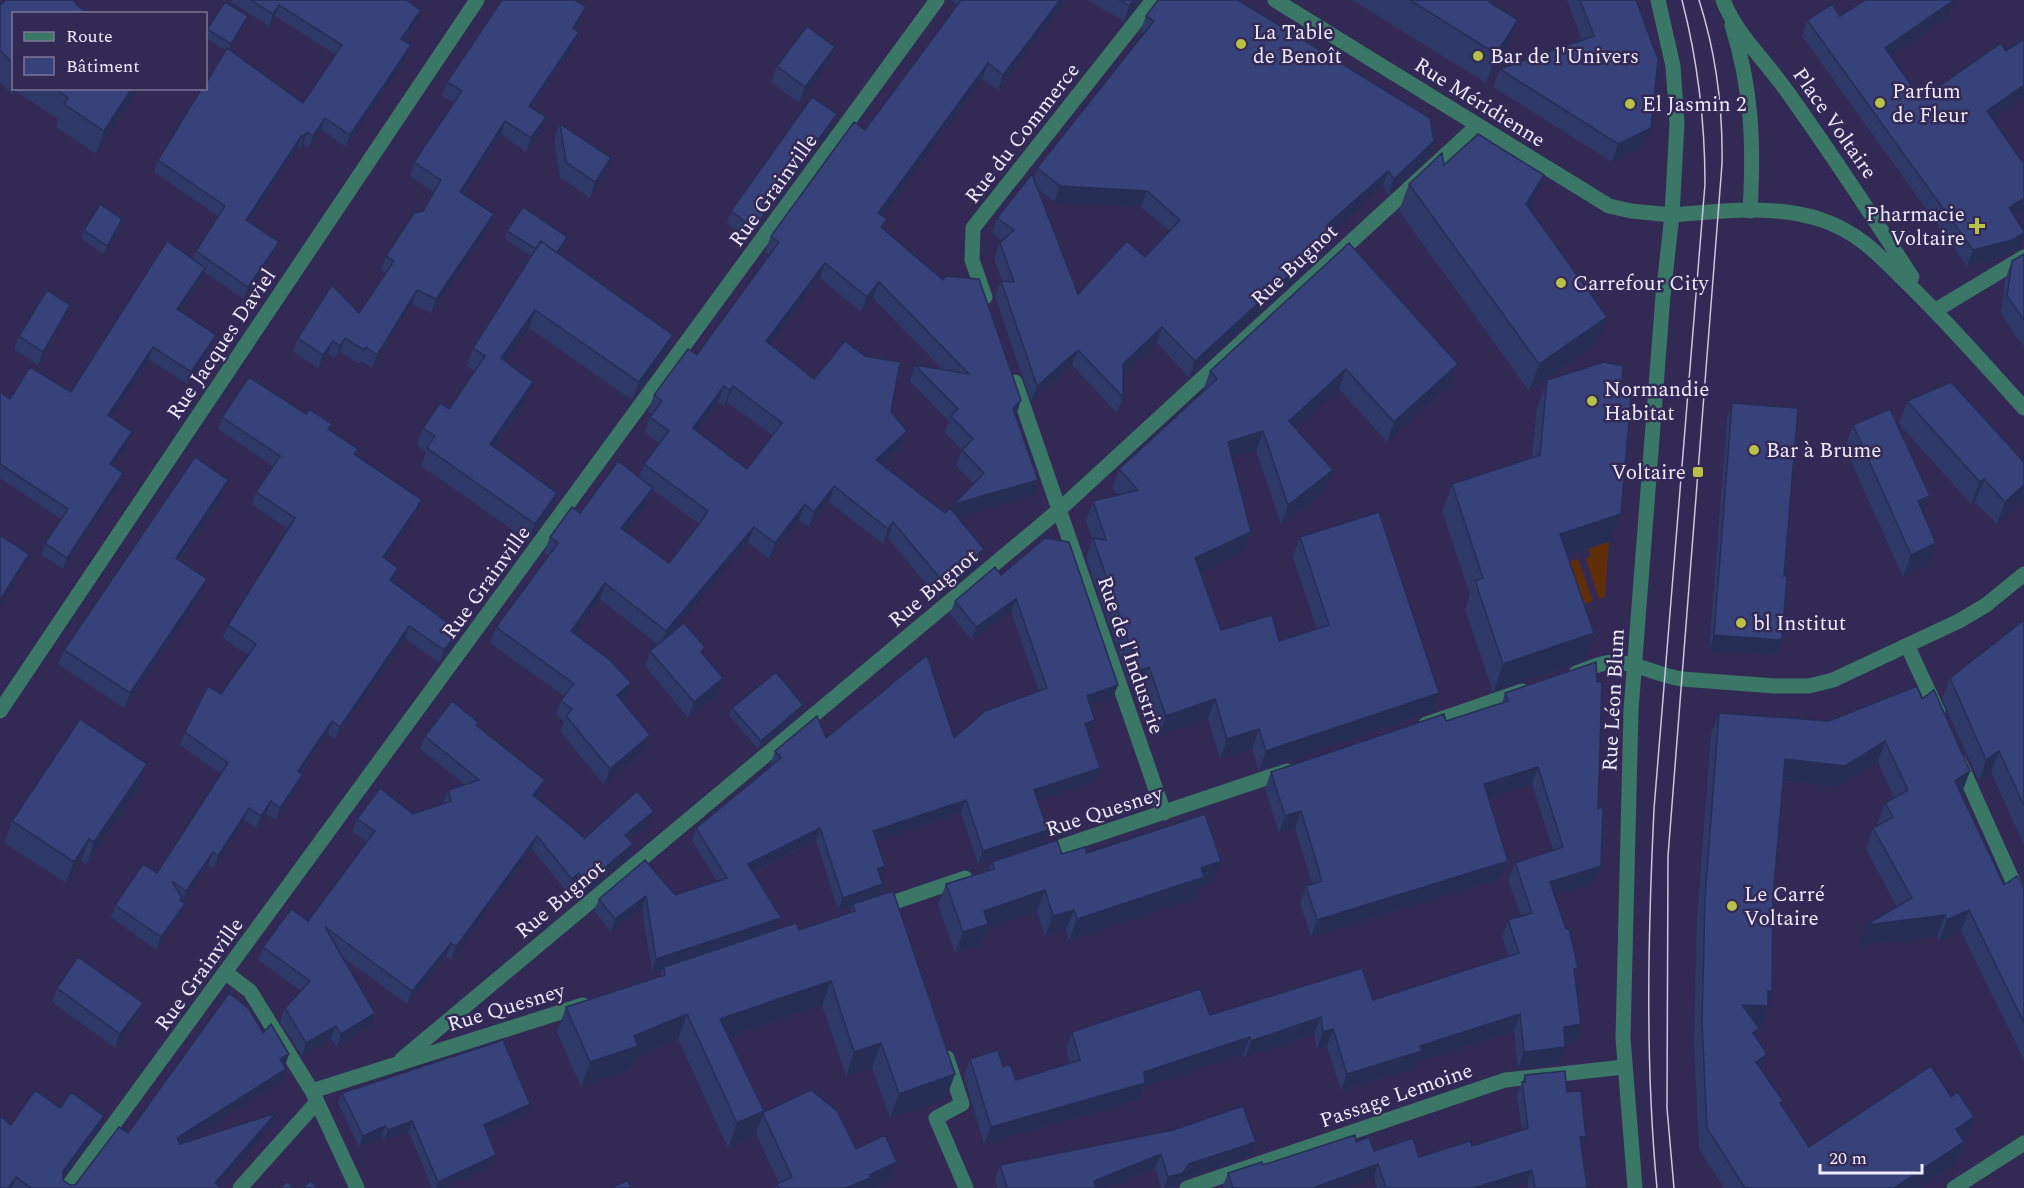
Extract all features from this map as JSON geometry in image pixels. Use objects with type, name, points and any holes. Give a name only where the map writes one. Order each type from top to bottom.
[{"type":"street","name":"Rue Jacques Daviel","points":[[0,711],[477,0]]},
{"type":"street","name":"Rue Grainville","points":[[67,1188],[938,0]]},
{"type":"street","name":"Rue du Commerce","points":[[991,314],[972,260],[973,228],[1153,0]]},
{"type":"street","name":"Rue Méridienne","points":[[1275,0],[1609,206],[1631,212],[1672,215]]},
{"type":"street","points":[[1658,0],[1673,66],[1677,123],[1672,215],[1779,211],[1821,219],[1856,234],[1875,249],[1924,297],[2024,408]]},
{"type":"street","name":"Place Voltaire","points":[[1723,0],[1744,64],[1751,108],[1750,212]]},
{"type":"street","name":"Place Voltaire","points":[[1731,19],[1769,65],[1847,175],[1924,297]]},
{"type":"street","name":"Rue Bugnot","points":[[397,1062],[1059,510],[1478,126]]},
{"type":"street","name":"Rue Léon Blum","points":[[1635,1188],[1624,1067],[1635,664],[1662,306],[1672,215]]},
{"type":"street","points":[[1936,310],[2024,257]]},
{"type":"street","points":[[1010,369],[1059,510]]},
{"type":"street","name":"Rue de l'Industrie","points":[[1059,510],[1164,813]]},
{"type":"street","points":[[1558,679],[1611,662],[1635,664],[1666,677],[1682,679],[1809,686],[1833,680],[1908,647],[1986,606],[2024,574]]},
{"type":"street","points":[[1908,647],[1943,724]]},
{"type":"street","points":[[1407,730],[1538,686]]},
{"type":"street","points":[[1953,746],[2024,906]]},
{"type":"street","name":"Rue Quesney","points":[[1029,857],[1297,768]]},
{"type":"street","points":[[861,913],[896,907],[984,872]]},
{"type":"street","points":[[226,973],[250,991],[314,1097],[357,1188]]},
{"type":"street","name":"Rue Quesney","points":[[314,1097],[397,1062],[602,999]]},
{"type":"street","points":[[943,1046],[962,1104],[936,1118],[966,1188]]},
{"type":"street","name":"Passage Lemoine","points":[[1187,1188],[1505,1080],[1624,1067]]},
{"type":"street","points":[[240,1188],[314,1097]]},
{"type":"street","points":[[1954,1188],[2024,1143]]},
{"type":"shaded area","points":[[1609,539],[1605,597],[1599,599],[1586,559],[1591,556],[1588,549]]},
{"type":"shaded area","points":[[1578,559],[1593,601],[1570,609],[1542,571]]},
{"type":"building","points":[[6,0],[73,0],[87,12],[12,12],[12,63],[0,50],[0,5]]},
{"type":"building","points":[[251,0],[406,0],[421,10],[401,39],[411,45],[350,135],[325,118],[313,136],[307,132],[304,136],[302,135],[246,220],[279,242],[248,287],[196,251],[225,206],[158,160],[201,90],[207,90],[207,81],[227,48],[303,103],[342,45],[279,5],[273,14]]},
{"type":"building","points":[[502,0],[575,0],[586,7],[573,28],[579,32],[529,106],[546,117],[531,138],[505,121],[460,192],[494,214],[436,299],[417,290],[377,355],[366,347],[364,350],[345,338],[340,346],[333,341],[323,355],[298,338],[332,285],[359,313],[394,261],[386,256],[414,213],[423,211],[441,180],[414,162],[462,91],[447,82]]},
{"type":"building","points":[[961,0],[1060,0],[1003,75],[988,63],[878,213],[887,219],[881,227],[943,280],[946,276],[979,279],[1021,400],[1013,408],[1038,480],[954,504],[984,473],[962,450],[973,439],[951,416],[958,409],[915,365],[969,374],[879,282],[867,297],[825,263],[766,341],[814,379],[845,341],[865,356],[900,362],[891,412],[907,431],[876,460],[945,513],[950,508],[984,549],[944,583],[893,522],[888,529],[834,486],[814,512],[805,504],[775,543],[754,527],[666,631],[605,583],[571,631],[610,660],[631,683],[617,695],[650,735],[610,769],[566,716],[572,709],[561,700],[574,684],[496,627],[558,543],[550,537],[572,507],[580,513],[618,461],[653,488],[621,528],[669,563],[700,523],[708,511],[644,464],[669,431],[650,417],[662,401],[654,395],[688,349],[697,355],[779,242],[771,236],[854,122],[865,130]],"holes":[[[724,386],[730,390],[733,386],[782,423],[747,469],[693,428]]]},
{"type":"building","points":[[1120,0],[1134,0],[1129,6]]},
{"type":"building","points":[[1158,0],[1238,0],[1430,118],[1434,141],[1394,179],[1388,171],[1328,224],[1335,233],[1195,361],[1162,327],[1123,364],[1123,397],[1078,350],[1037,386],[1001,281],[1014,282],[1000,243],[1014,230],[997,218],[1032,174],[1078,294],[1127,241],[1145,257],[1180,220],[1147,191],[1060,186],[1037,168],[1154,21],[1146,16]]},
{"type":"building","points":[[1410,0],[1490,0],[1489,2],[1518,20],[1496,54]]},
{"type":"building","points":[[1580,0],[1636,0],[1658,59],[1651,128],[1618,144],[1500,69],[1594,36]]},
{"type":"building","points":[[1865,0],[1954,0],[1885,48],[1921,99],[2001,43],[2006,51],[2024,39],[2024,85],[1987,111],[2024,162],[2024,198],[2009,208],[2024,233],[2012,240],[1973,250],[1807,20],[1832,4],[1840,16]]},
{"type":"building","points":[[225,2],[248,16],[231,44],[207,29]]},
{"type":"building","points":[[807,26],[835,47],[805,87],[777,66]]},
{"type":"building","points":[[58,90],[131,90],[104,131],[64,104],[68,98]]},
{"type":"building","points":[[812,97],[837,114],[754,228],[731,211]]},
{"type":"building","points":[[560,124],[611,158],[595,182],[566,162]]},
{"type":"building","points":[[1478,134],[1544,175],[1526,204],[1607,317],[1539,364],[1409,184],[1442,153],[1444,165]]},
{"type":"building","points":[[100,204],[122,219],[107,246],[84,230]]},
{"type":"building","points":[[523,207],[567,237],[557,253],[541,241],[536,249],[507,231]]},
{"type":"building","points":[[167,241],[205,268],[177,309],[216,335],[191,372],[153,347],[108,415],[132,432],[110,464],[123,473],[67,558],[45,543],[68,509],[0,464],[0,392],[10,399],[30,367],[71,392]]},
{"type":"building","points":[[541,241],[673,335],[639,382],[535,310],[501,358],[533,382],[490,444],[557,493],[535,524],[427,448],[435,436],[423,428],[440,403],[449,409],[485,356],[473,348]]},
{"type":"building","points":[[1349,243],[1458,364],[1394,422],[1346,369],[1289,421],[1333,470],[1288,505],[1263,431],[1228,442],[1251,532],[1195,558],[1221,630],[1272,615],[1279,641],[1329,625],[1300,537],[1379,512],[1439,693],[1266,751],[1259,729],[1227,739],[1215,699],[1166,716],[1149,667],[1139,671],[1093,538],[1106,540],[1093,501],[1138,490],[1119,469],[1217,379],[1210,371]]},
{"type":"building","points":[[2024,254],[2024,320],[2007,296],[2012,261]]},
{"type":"building","points":[[47,290],[70,305],[43,352],[19,336]]},
{"type":"building","points":[[1604,362],[1623,366],[1622,384],[1632,385],[1621,514],[1560,534],[1594,633],[1503,664],[1475,581],[1483,578],[1452,484],[1540,455],[1547,380]]},
{"type":"building","points":[[249,377],[306,414],[309,409],[332,424],[328,429],[358,449],[354,454],[422,500],[383,557],[398,568],[390,580],[459,631],[444,650],[409,626],[340,727],[332,721],[298,771],[303,774],[280,808],[271,801],[261,816],[249,808],[218,856],[213,852],[186,891],[172,881],[182,898],[180,900],[185,904],[161,937],[115,905],[143,864],[157,873],[228,763],[185,732],[208,686],[221,694],[256,644],[228,625],[295,518],[256,492],[280,456],[222,417]]},
{"type":"building","points":[[1951,382],[2024,462],[2024,485],[2005,502],[1984,479],[1980,482],[1907,401]]},
{"type":"building","points":[[1732,403],[1798,408],[1784,576],[1787,576],[1782,638],[1779,640],[1714,635]]},
{"type":"building","points":[[1890,409],[1930,496],[1918,501],[1936,543],[1911,555],[1853,425]]},
{"type":"building","points":[[195,457],[228,480],[176,558],[207,579],[130,693],[64,650]]},
{"type":"building","points":[[0,535],[29,554],[0,600]]},
{"type":"building","points":[[1045,538],[1069,542],[1118,685],[1087,696],[1095,720],[1085,724],[1100,768],[1034,790],[1048,830],[983,851],[966,800],[873,831],[885,866],[877,869],[883,884],[843,898],[820,828],[748,864],[781,918],[656,959],[646,896],[615,919],[599,899],[645,860],[675,895],[727,878],[696,828],[781,758],[775,751],[817,716],[826,738],[927,655],[954,738],[985,711],[1047,688],[1016,599],[976,627],[955,601],[995,567],[1001,575]]},
{"type":"building","points":[[2024,620],[2024,806],[1999,751],[1986,760],[1950,678]]},
{"type":"building","points":[[684,623],[705,647],[701,652],[723,678],[694,702],[650,651]]},
{"type":"building","points":[[1596,662],[1597,682],[1602,682],[1598,809],[1603,807],[1601,866],[1550,882],[1566,929],[1569,928],[1578,969],[1574,969],[1581,1024],[1564,1027],[1565,1047],[1524,1052],[1520,1014],[1420,1046],[1422,1051],[1347,1074],[1333,1029],[1323,1032],[1321,1017],[1251,1041],[1250,1037],[1144,1072],[1145,1083],[991,1127],[970,1059],[998,1050],[1003,1067],[1010,1064],[1016,1080],[1080,1060],[1072,1032],[1200,989],[1210,1015],[1362,968],[1373,1000],[1519,953],[1508,920],[1532,913],[1515,863],[1563,847],[1538,767],[1484,784],[1508,861],[1317,920],[1306,886],[1322,881],[1301,811],[1285,816],[1271,772],[1444,714],[1446,721],[1508,701],[1505,693]]},
{"type":"building","points":[[776,672],[803,705],[761,741],[732,708]]},
{"type":"building","points":[[1917,686],[1922,699],[1934,690],[1970,771],[1955,781],[2004,885],[2017,876],[2024,889],[2024,1023],[1969,910],[1947,920],[1945,915],[1866,925],[1912,898],[1873,828],[1893,817],[1885,803],[1908,790],[1885,741],[1845,766],[1785,759],[1773,897],[1772,991],[1768,991],[1768,1006],[1742,1005],[1759,1028],[1753,1033],[1767,1054],[1756,1062],[1783,1101],[1780,1103],[1809,1147],[1931,1066],[1951,1097],[1958,1092],[1974,1117],[1956,1129],[1964,1142],[1894,1188],[1745,1188],[1707,1128],[1702,1022],[1705,898],[1719,713],[1829,721]]},
{"type":"building","points":[[452,701],[478,722],[476,725],[545,780],[533,795],[585,838],[637,791],[654,811],[625,835],[633,844],[587,883],[579,873],[572,879],[537,836],[456,947],[451,943],[412,991],[325,927],[375,1013],[341,1034],[336,1026],[306,1043],[285,1008],[310,981],[263,947],[291,909],[308,921],[375,831],[357,819],[380,788],[413,814],[451,801],[448,790],[479,780],[425,736]]},
{"type":"building","points":[[80,719],[147,764],[94,842],[89,839],[74,862],[12,821]]},
{"type":"building","points":[[1205,814],[1221,861],[1201,868],[1204,877],[1077,919],[1074,910],[1053,916],[1045,890],[984,911],[988,924],[963,932],[946,884],[994,869],[992,862],[1057,840],[1062,854],[1085,847],[1087,853]]},
{"type":"building","points":[[893,891],[955,1074],[899,1094],[881,1043],[854,1052],[831,981],[720,1019],[764,1111],[737,1123],[687,1014],[634,1036],[638,1046],[590,1062],[566,1007],[665,975],[664,967],[796,923],[799,930],[855,911],[853,904]]},
{"type":"building","points":[[78,957],[143,1003],[120,1034],[57,988]]},
{"type":"building","points":[[229,993],[249,1009],[263,1033],[271,1024],[289,1054],[280,1059],[286,1069],[177,1138],[180,1144],[276,1113],[215,1183],[221,1188],[31,1188],[16,1177],[8,1188],[0,1188],[0,1116],[11,1125],[35,1090],[60,1108],[71,1092],[104,1116],[63,1171],[63,1180],[70,1185],[75,1185],[119,1127],[128,1133]]},
{"type":"building","points":[[503,1040],[530,1104],[484,1125],[496,1155],[438,1182],[412,1121],[388,1130],[385,1126],[363,1136],[342,1093]]},
{"type":"building","points":[[1565,1071],[1567,1092],[1581,1091],[1586,1137],[1580,1137],[1587,1187],[1592,1188],[1535,1188],[1532,1170],[1474,1188],[1386,1188],[1378,1164],[1313,1188],[1233,1188],[1228,1173],[1262,1162],[1263,1165],[1355,1135],[1356,1142],[1369,1137],[1374,1151],[1413,1138],[1419,1157],[1470,1141],[1472,1146],[1528,1128],[1522,1082],[1525,1082],[1525,1075]]},
{"type":"building","points":[[811,1090],[837,1111],[856,1149],[885,1135],[897,1162],[869,1175],[870,1178],[846,1188],[779,1188],[777,1184],[792,1177],[763,1114]]},
{"type":"building","points":[[1243,1106],[1256,1142],[1189,1164],[1183,1173],[1168,1177],[1161,1154],[1094,1181],[1096,1188],[1007,1188],[1000,1165],[1173,1130]]},
{"type":"building","points":[[628,1180],[631,1188],[611,1188]]},
{"type":"building","points":[[310,1181],[318,1188],[304,1188]]},
{"type":"building","points":[[287,1182],[294,1188],[280,1188]]},
{"type":"tram line","points":[[1657,1188],[1649,1046],[1650,904],[1654,809],[1705,184],[1700,91],[1682,0]]},
{"type":"tram line","points":[[1674,1188],[1667,1108],[1668,856],[1722,164],[1717,81],[1710,40],[1699,0]]},
{"type":"place","name":"La Table de Benoît","points":[[1241,44]]},
{"type":"place","name":"Bar de l'Univers","points":[[1478,56]]},
{"type":"place","name":"Parfum de Fleur","points":[[1880,103]]},
{"type":"place","name":"El Jasmin 2","points":[[1630,104]]},
{"type":"place","name":"Pharmacie Voltaire","points":[[1977,226]]},
{"type":"place","name":"Carrefour City","points":[[1561,283]]},
{"type":"place","name":"Normandie Habitat","points":[[1592,401]]},
{"type":"place","name":"Bar à Brume","points":[[1754,450]]},
{"type":"place","name":"Voltaire","points":[[1698,472]]},
{"type":"place","name":"bl Institut","points":[[1741,623]]},
{"type":"place","name":"Le Carré Voltaire","points":[[1732,906]]}]
